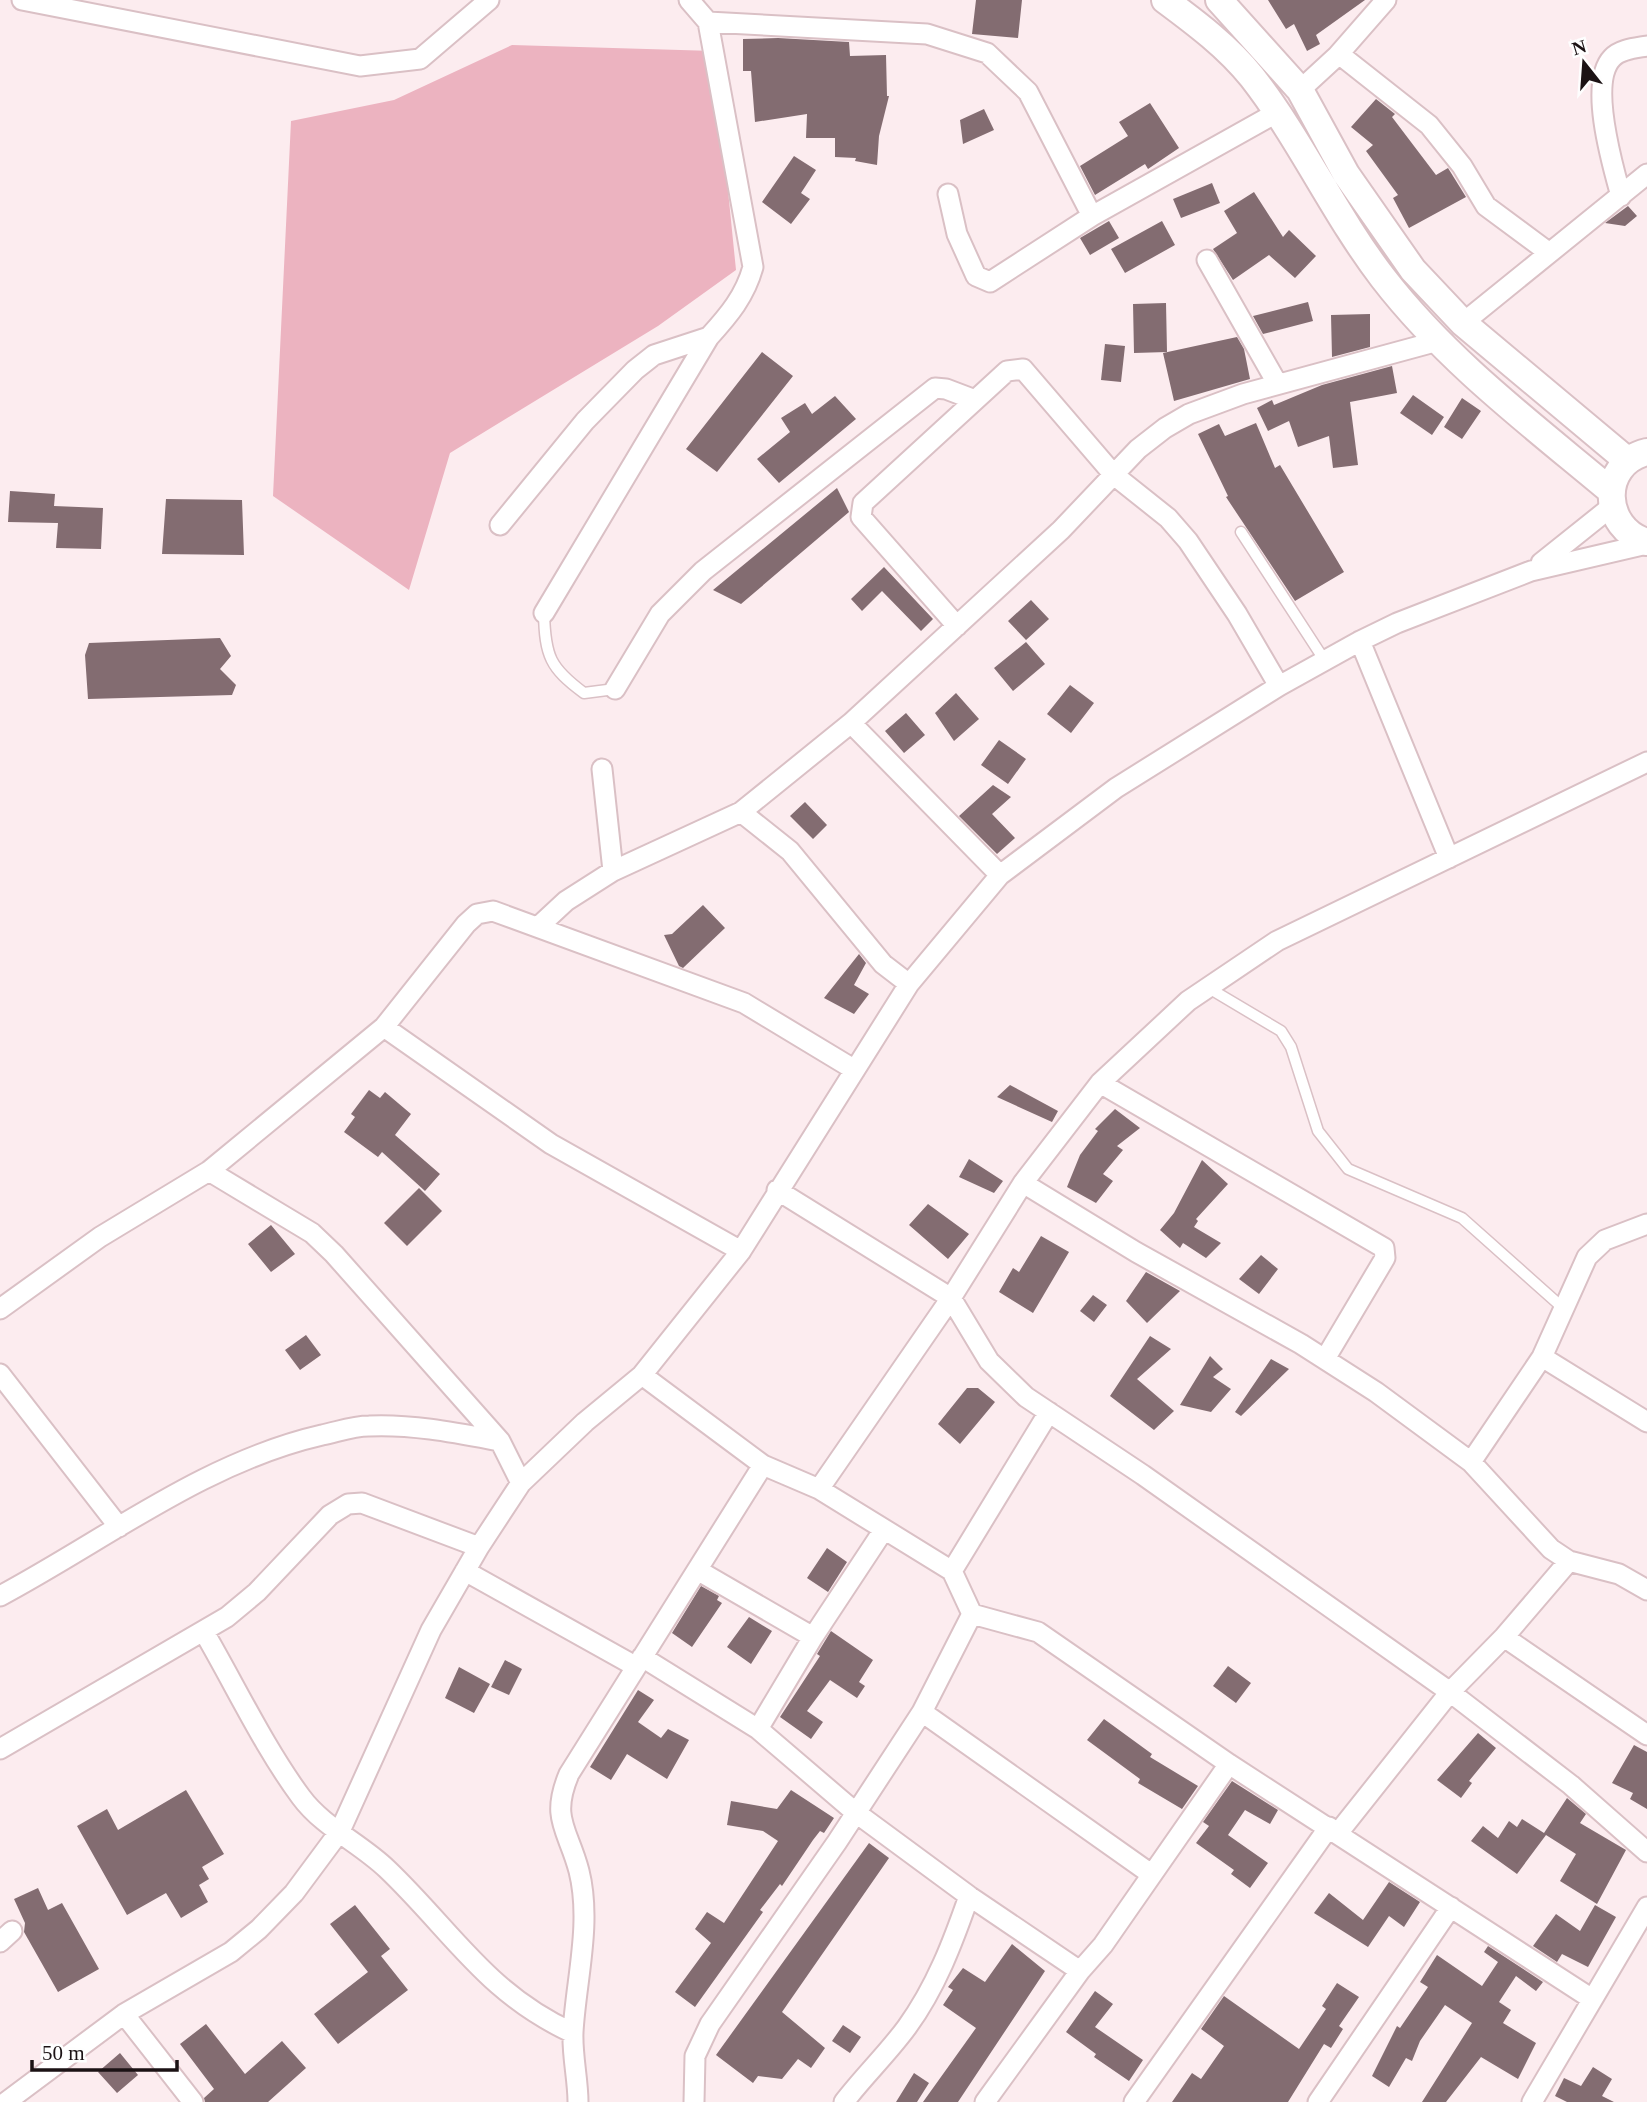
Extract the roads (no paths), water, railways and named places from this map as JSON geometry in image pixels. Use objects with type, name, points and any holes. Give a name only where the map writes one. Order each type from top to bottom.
[{"type":"main road","points":[[1165,0],[1218,42],[1252,77],[1354,238],[1409,310],[1503,402],[1611,499]]},
{"type":"main road","points":[[1219,0],[1261,43],[1300,90],[1346,174],[1413,270],[1463,323],[1637,456],[1614,480],[1611,499],[1617,521],[1627,533],[1647,543]]},
{"type":"street","points":[[22,0],[360,66],[420,59],[489,0]]},
{"type":"street","points":[[544,613],[709,337],[734,310],[748,285],[753,267],[708,22],[689,0]]},
{"type":"street","points":[[1300,90],[1339,54],[1386,0]]},
{"type":"street","points":[[708,22],[927,34],[987,53],[1028,92],[1092,216]]},
{"type":"street","points":[[1621,196],[1605,134],[1605,72],[1612,58],[1619,52],[1647,46]]},
{"type":"street","points":[[1339,54],[1429,125],[1462,166],[1486,206],[1548,252]]},
{"type":"street","points":[[948,194],[957,234],[976,276],[990,282],[1092,216],[1276,113]]},
{"type":"street","points":[[1463,323],[1647,174]]},
{"type":"street","points":[[1207,260],[1277,383]]},
{"type":"street","points":[[500,525],[585,421],[635,370],[654,355],[709,337]]},
{"type":"street","points":[[538,927],[566,901],[613,871],[741,813],[851,723],[1062,530],[1138,449],[1165,428],[1189,414],[1277,383],[1438,341]]},
{"type":"street","points":[[957,626],[861,517],[860,510],[863,503],[1007,371],[1023,369],[1114,475],[1168,518],[1188,541],[1237,614],[1279,686]]},
{"type":"street","points":[[615,689],[660,614],[703,571],[824,473],[935,388],[946,389],[975,400]]},
{"type":"street","points":[[1531,570],[1578,537],[1611,499]]},
{"type":"street","points":[[6,2102],[124,2014],[231,1952],[260,1929],[294,1893],[340,1831],[431,1630],[479,1547],[522,1483],[585,1422],[642,1376],[741,1251],[909,984],[1000,875],[1116,788],[1279,686],[1360,641],[1397,623],[1531,570],[1647,543]]},
{"type":"street","points":[[1360,641],[1449,858]]},
{"type":"street","points":[[851,723],[1000,875]]},
{"type":"street","points":[[819,1489],[951,1298],[1023,1183],[1100,1083],[1207,987],[1277,941],[1647,762]]},
{"type":"street","points":[[602,769],[613,871]]},
{"type":"street","points":[[741,813],[790,851],[884,964],[909,984]]},
{"type":"street","points":[[0,1309],[100,1237],[209,1171],[384,1027],[478,914],[493,911],[744,1003],[855,1070]]},
{"type":"street","points":[[384,1027],[551,1144],[741,1251]]},
{"type":"street","points":[[1100,1083],[1384,1248],[1385,1258],[1325,1359]]},
{"type":"street","points":[[209,1171],[312,1233],[500,1441],[522,1483]]},
{"type":"street","points":[[1023,1183],[1136,1252],[1325,1359],[1471,1462],[1535,1535],[1569,1561],[1619,1574],[1647,1590]]},
{"type":"street","points":[[777,1190],[951,1298],[989,1361],[1007,1382],[1450,1692],[1571,1785],[1647,1853]]},
{"type":"street","points":[[1471,1462],[1542,1357],[1578,1273],[1595,1248],[1619,1233],[1647,1224]]},
{"type":"street","points":[[1542,1357],[1647,1422]]},
{"type":"street","points":[[0,1374],[118,1527]]},
{"type":"street","points":[[642,1376],[763,1465],[819,1489],[883,1531],[952,1571],[972,1614],[1038,1632],[1229,1764],[1592,1999]]},
{"type":"street","points":[[952,1571],[1049,1412]]},
{"type":"street","points":[[0,1595],[118,1527],[236,1464],[297,1441],[365,1426],[392,1425],[500,1441]]},
{"type":"street","points":[[578,2102],[573,2033],[584,1910],[580,1874],[561,1822],[559,1797],[569,1774],[638,1662],[699,1571],[763,1465]]},
{"type":"street","points":[[0,1749],[204,1632],[257,1592],[330,1515],[348,1504],[362,1503],[479,1547]]},
{"type":"street","points":[[758,1729],[813,1637],[883,1531]]},
{"type":"street","points":[[1134,2102],[1333,1830],[1450,1692],[1504,1637],[1569,1561]]},
{"type":"street","points":[[465,1571],[758,1729],[855,1812],[969,1896],[1080,1970]]},
{"type":"street","points":[[699,1571],[813,1637]]},
{"type":"street","points":[[694,2102],[695,2056],[710,2024],[922,1712],[972,1614]]},
{"type":"street","points":[[204,1632],[300,1795],[323,1821],[340,1831],[386,1869],[499,1988],[537,2017],[573,2033]]},
{"type":"street","points":[[1504,1637],[1647,1735]]},
{"type":"street","points":[[922,1712],[1151,1874]]},
{"type":"street","points":[[985,2102],[1080,1970],[1102,1945],[1229,1764]]},
{"type":"street","points":[[845,2102],[907,2027],[931,1988],[947,1957],[969,1896]]},
{"type":"street","points":[[1532,2102],[1647,1907]]},
{"type":"street","points":[[1318,2102],[1451,1908]]},
{"type":"street","points":[[124,2014],[194,2102]]},
{"type":"lane","points":[[1241,532],[1325,661]]},
{"type":"lane","points":[[544,613],[545,642],[558,674],[584,693],[615,689]]},
{"type":"lane","points":[[1207,987],[1281,1031],[1291,1047],[1318,1130],[1348,1169],[1462,1218],[1563,1308]]}]
